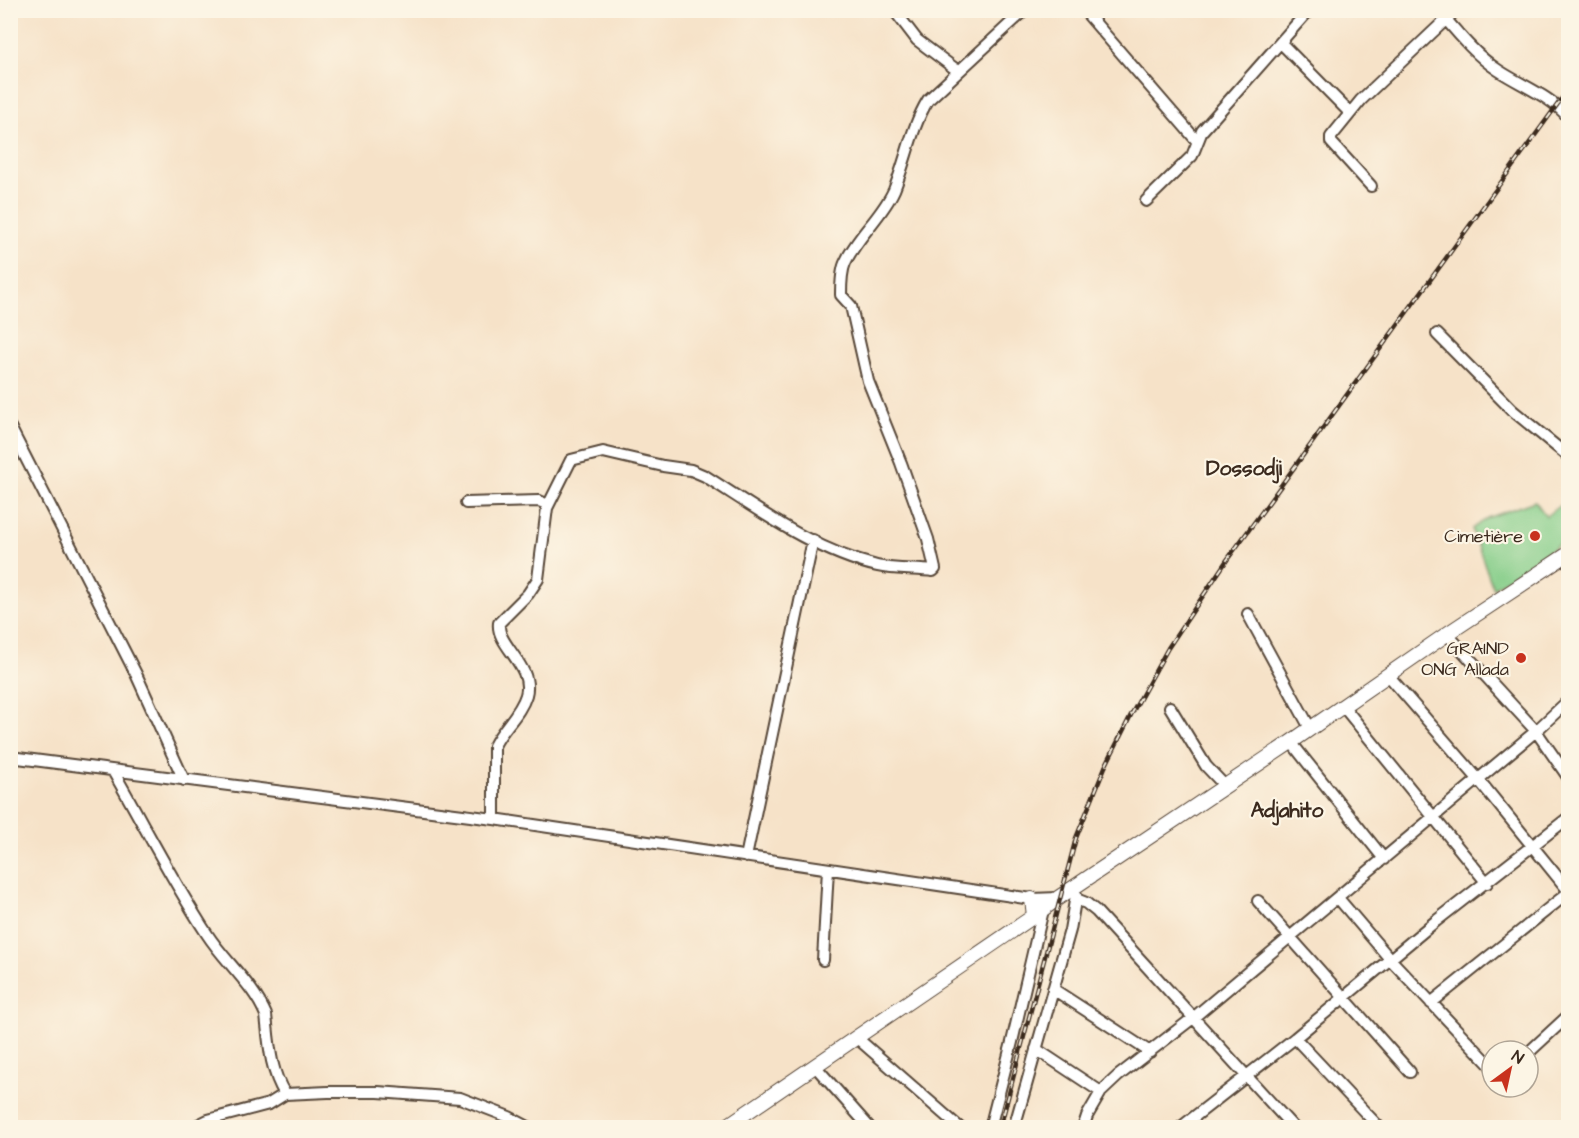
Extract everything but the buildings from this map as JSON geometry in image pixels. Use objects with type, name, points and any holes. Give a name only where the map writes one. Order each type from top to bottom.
[{"type":"main road","points":[[724,1128],[1058,898],[1076,893],[1225,786],[1447,634],[1567,558]]},
{"type":"main road","points":[[1032,898],[1039,913]]},
{"type":"street","points":[[894,10],[917,40],[958,71]]},
{"type":"street","points":[[494,819],[494,746],[521,708],[527,692],[524,670],[503,638],[499,623],[528,594],[538,579],[547,508],[571,460],[603,452],[691,470],[834,552],[878,566],[933,571],[935,569],[928,539],[901,463],[868,381],[851,306],[841,295],[841,283],[845,264],[861,237],[893,193],[919,115],[928,100],[1025,10]]},
{"type":"street","points":[[1084,10],[1197,141]]},
{"type":"street","points":[[1146,201],[1192,156],[1202,131],[1309,10]]},
{"type":"street","points":[[1438,10],[1482,58],[1546,98],[1569,117]]},
{"type":"street","points":[[1371,186],[1331,142],[1331,137],[1350,113],[1389,73],[1456,10]]},
{"type":"street","points":[[1281,43],[1350,113]]},
{"type":"street","points":[[1437,334],[1512,410],[1569,456]]},
{"type":"street","points":[[10,427],[136,674],[184,780]]},
{"type":"street","points":[[466,503],[539,501],[546,504],[547,508]]},
{"type":"street","points":[[746,856],[813,540]]},
{"type":"street","points":[[1248,615],[1310,729]]},
{"type":"street","points":[[1447,634],[1536,731],[1569,777]]},
{"type":"street","points":[[1388,675],[1478,779],[1569,892],[1431,1003]]},
{"type":"street","points":[[1083,1128],[1101,1092],[1118,1076],[1193,1018],[1338,898],[1569,701]]},
{"type":"street","points":[[1343,706],[1487,883]]},
{"type":"street","points":[[1170,707],[1206,766],[1225,786]]},
{"type":"street","points":[[1291,742],[1384,859]]},
{"type":"street","points":[[10,757],[494,819],[1032,898],[1058,898]]},
{"type":"street","points":[[113,771],[207,935],[251,990],[263,1009],[266,1015],[275,1077],[285,1095]]},
{"type":"street","points":[[1180,1128],[1569,818]]},
{"type":"street","points":[[823,960],[828,869]]},
{"type":"street","points":[[1014,1128],[1070,930],[1076,893]]},
{"type":"street","points":[[1076,893],[1096,911],[1291,1124],[1278,1128]]},
{"type":"street","points":[[1338,898],[1390,959],[1480,1054]]},
{"type":"street","points":[[1258,901],[1410,1072]]},
{"type":"street","points":[[990,1128],[1012,1042],[1039,913]]},
{"type":"street","points":[[1053,989],[1150,1052]]},
{"type":"street","points":[[1540,1042],[1569,1016]]},
{"type":"street","points":[[857,1038],[960,1128]]},
{"type":"street","points":[[1295,1038],[1378,1125]]},
{"type":"street","points":[[1036,1049],[1101,1092]]},
{"type":"street","points":[[815,1066],[870,1128]]},
{"type":"street","points":[[192,1128],[208,1120],[269,1104],[285,1095],[328,1092],[452,1096],[509,1117],[530,1128]]},
{"type":"green space","points":[[1568,499],[1568,538],[1493,588],[1472,529],[1487,518],[1535,501],[1546,516]]},
{"type":"railway","points":[[1000,1128],[1076,838],[1105,767],[1131,715],[1168,648],[1227,560],[1568,90]]},
{"type":"place","name":"Cimetière","points":[[1535,536]]},
{"type":"place","name":"GRAIND ONG Allada","points":[[1521,658]]},
{"type":"district","name":"Dossodji","points":[[1244,468]]},
{"type":"district","name":"Adjahito","points":[[1287,810]]}]
